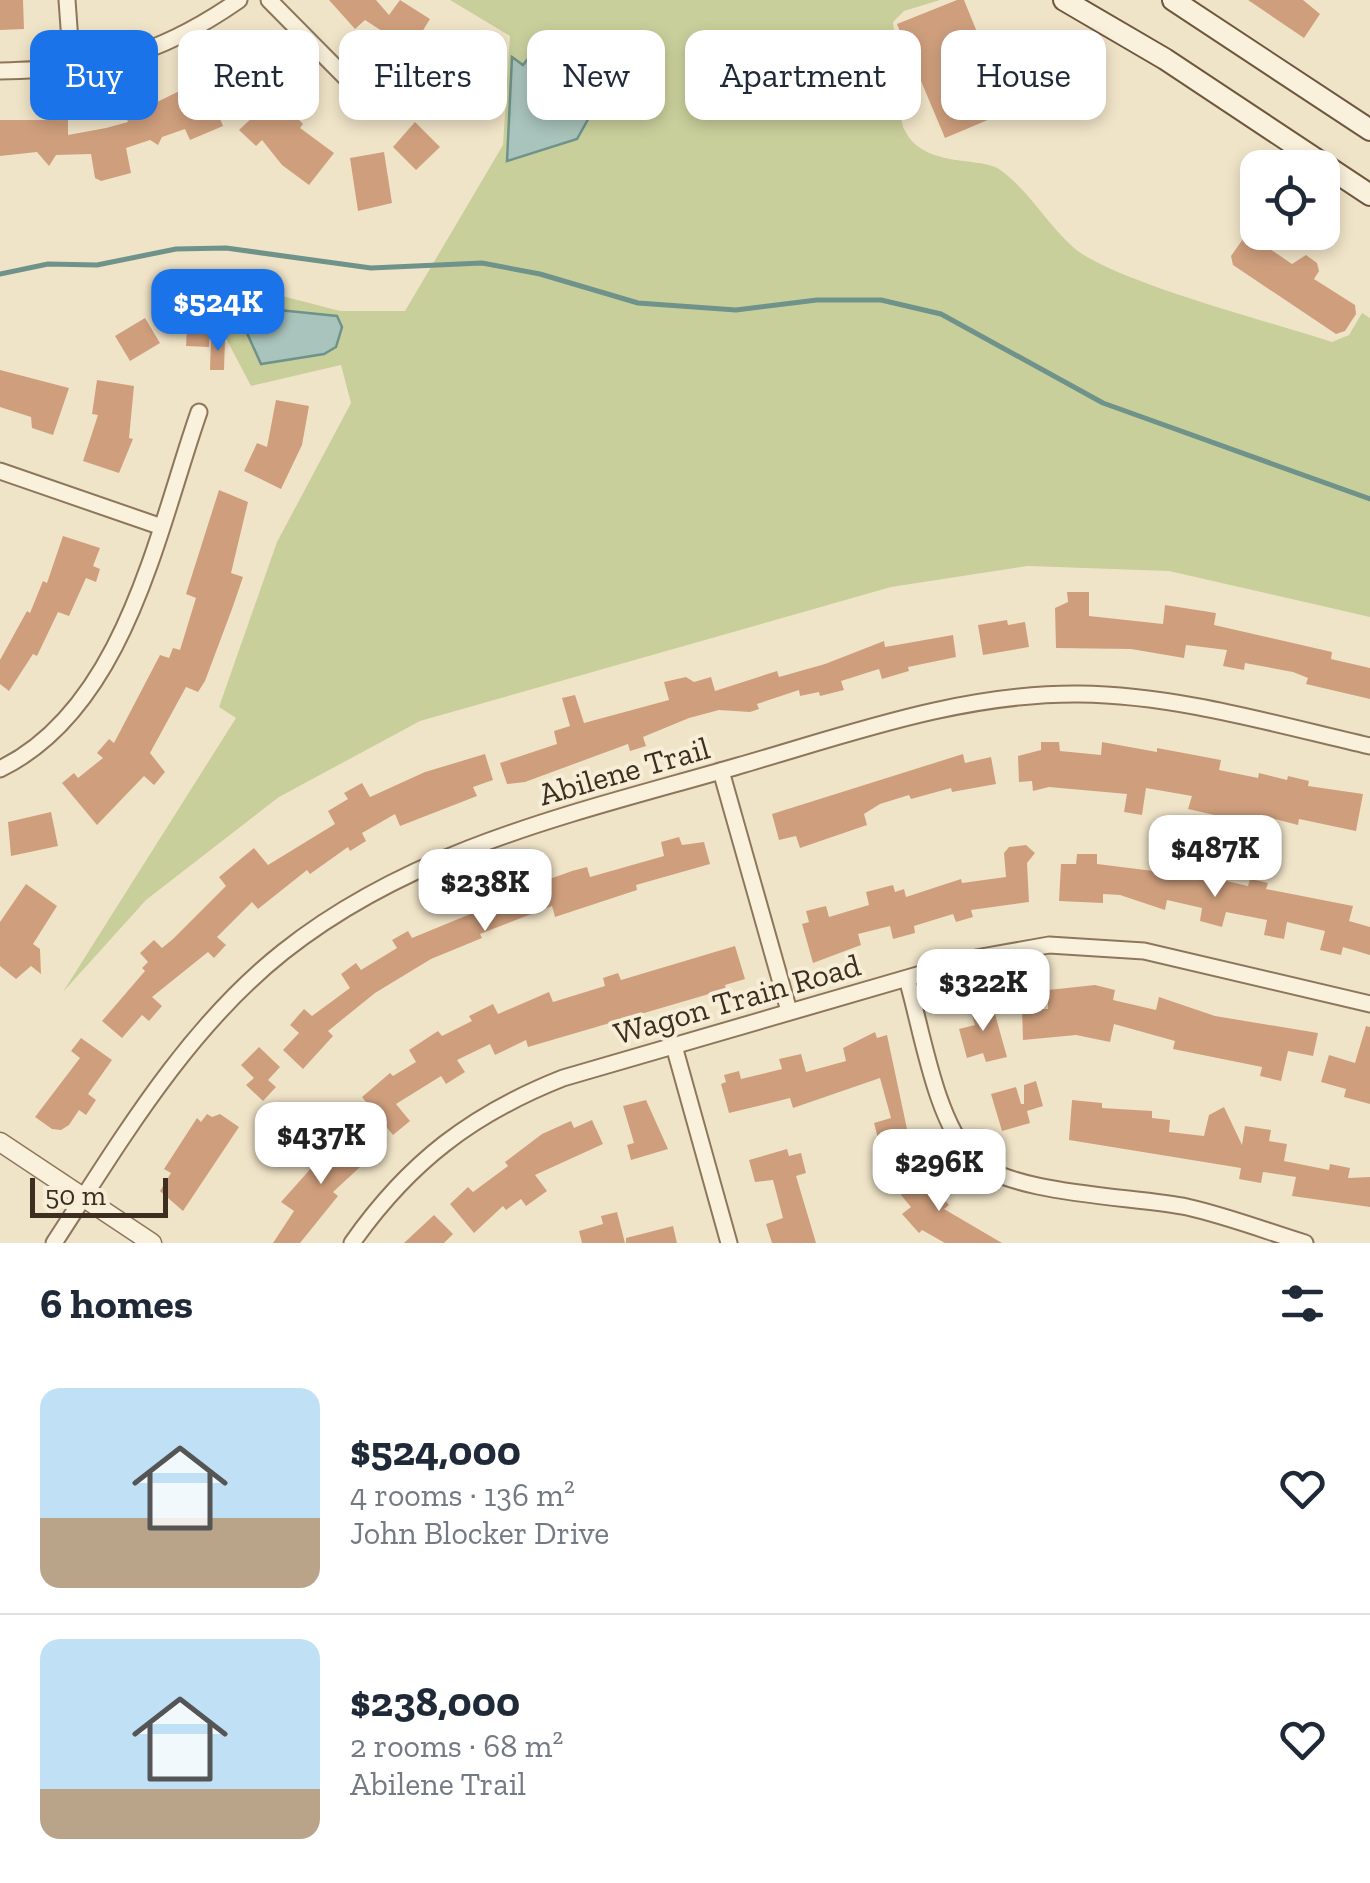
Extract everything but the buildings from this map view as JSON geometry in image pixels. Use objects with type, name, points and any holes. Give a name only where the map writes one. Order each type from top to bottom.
[{"type":"main road","points":[[1064,0],[1165,59],[1370,195]]},
{"type":"main road","points":[[1173,0],[1370,130]]},
{"type":"street","points":[[67,0],[69,30]]},
{"type":"street","points":[[158,47],[239,0]]},
{"type":"street","points":[[269,0],[339,71]]},
{"type":"street","points":[[0,71],[30,70]]},
{"type":"street","points":[[0,769],[32,749],[70,716],[99,679],[116,646],[199,412]]},
{"type":"street","points":[[0,470],[159,526]]},
{"type":"street","name":"Abilene Trail","points":[[54,1243],[186,1048],[269,964],[338,912],[396,878],[457,850],[910,716],[1043,694],[1114,695],[1180,703],[1370,746]]},
{"type":"street","points":[[720,771],[789,1011]]},
{"type":"street","name":"Wagon Train Road","points":[[352,1243],[414,1169],[458,1132],[506,1100],[564,1078],[789,1011],[1014,949],[1112,946],[1370,1004]]},
{"type":"street","points":[[906,979],[947,1114],[964,1148],[988,1170],[1036,1186],[1189,1208],[1305,1243]]},
{"type":"street","points":[[674,1046],[729,1243]]},
{"type":"street","points":[[0,1142],[152,1243]]},
{"type":"green space","points":[[450,0],[940,0],[904,11],[893,22],[894,30],[685,30],[685,120],[902,120],[913,142],[924,150],[999,169],[1073,247],[1121,274],[1332,342],[1349,335],[1362,313],[1370,318],[1370,617],[1169,571],[1028,566],[891,587],[420,721],[279,797],[146,900],[63,992],[236,718],[219,707],[277,542],[351,403],[341,365],[251,386],[219,325],[232,283],[340,311],[405,311],[503,145],[510,36],[507,30],[500,30]]},
{"type":"water","points":[[512,57],[523,65],[527,60],[527,120],[588,120],[577,139],[507,161]]},
{"type":"water","points":[[250,307],[337,316],[342,327],[336,347],[324,354],[261,364],[242,322]]},
{"type":"waterway","points":[[0,274],[48,264],[97,265],[176,249],[226,248],[371,268],[482,263],[540,274],[638,303],[736,310],[817,300],[881,300],[941,314],[1103,403],[1370,499]]}]
